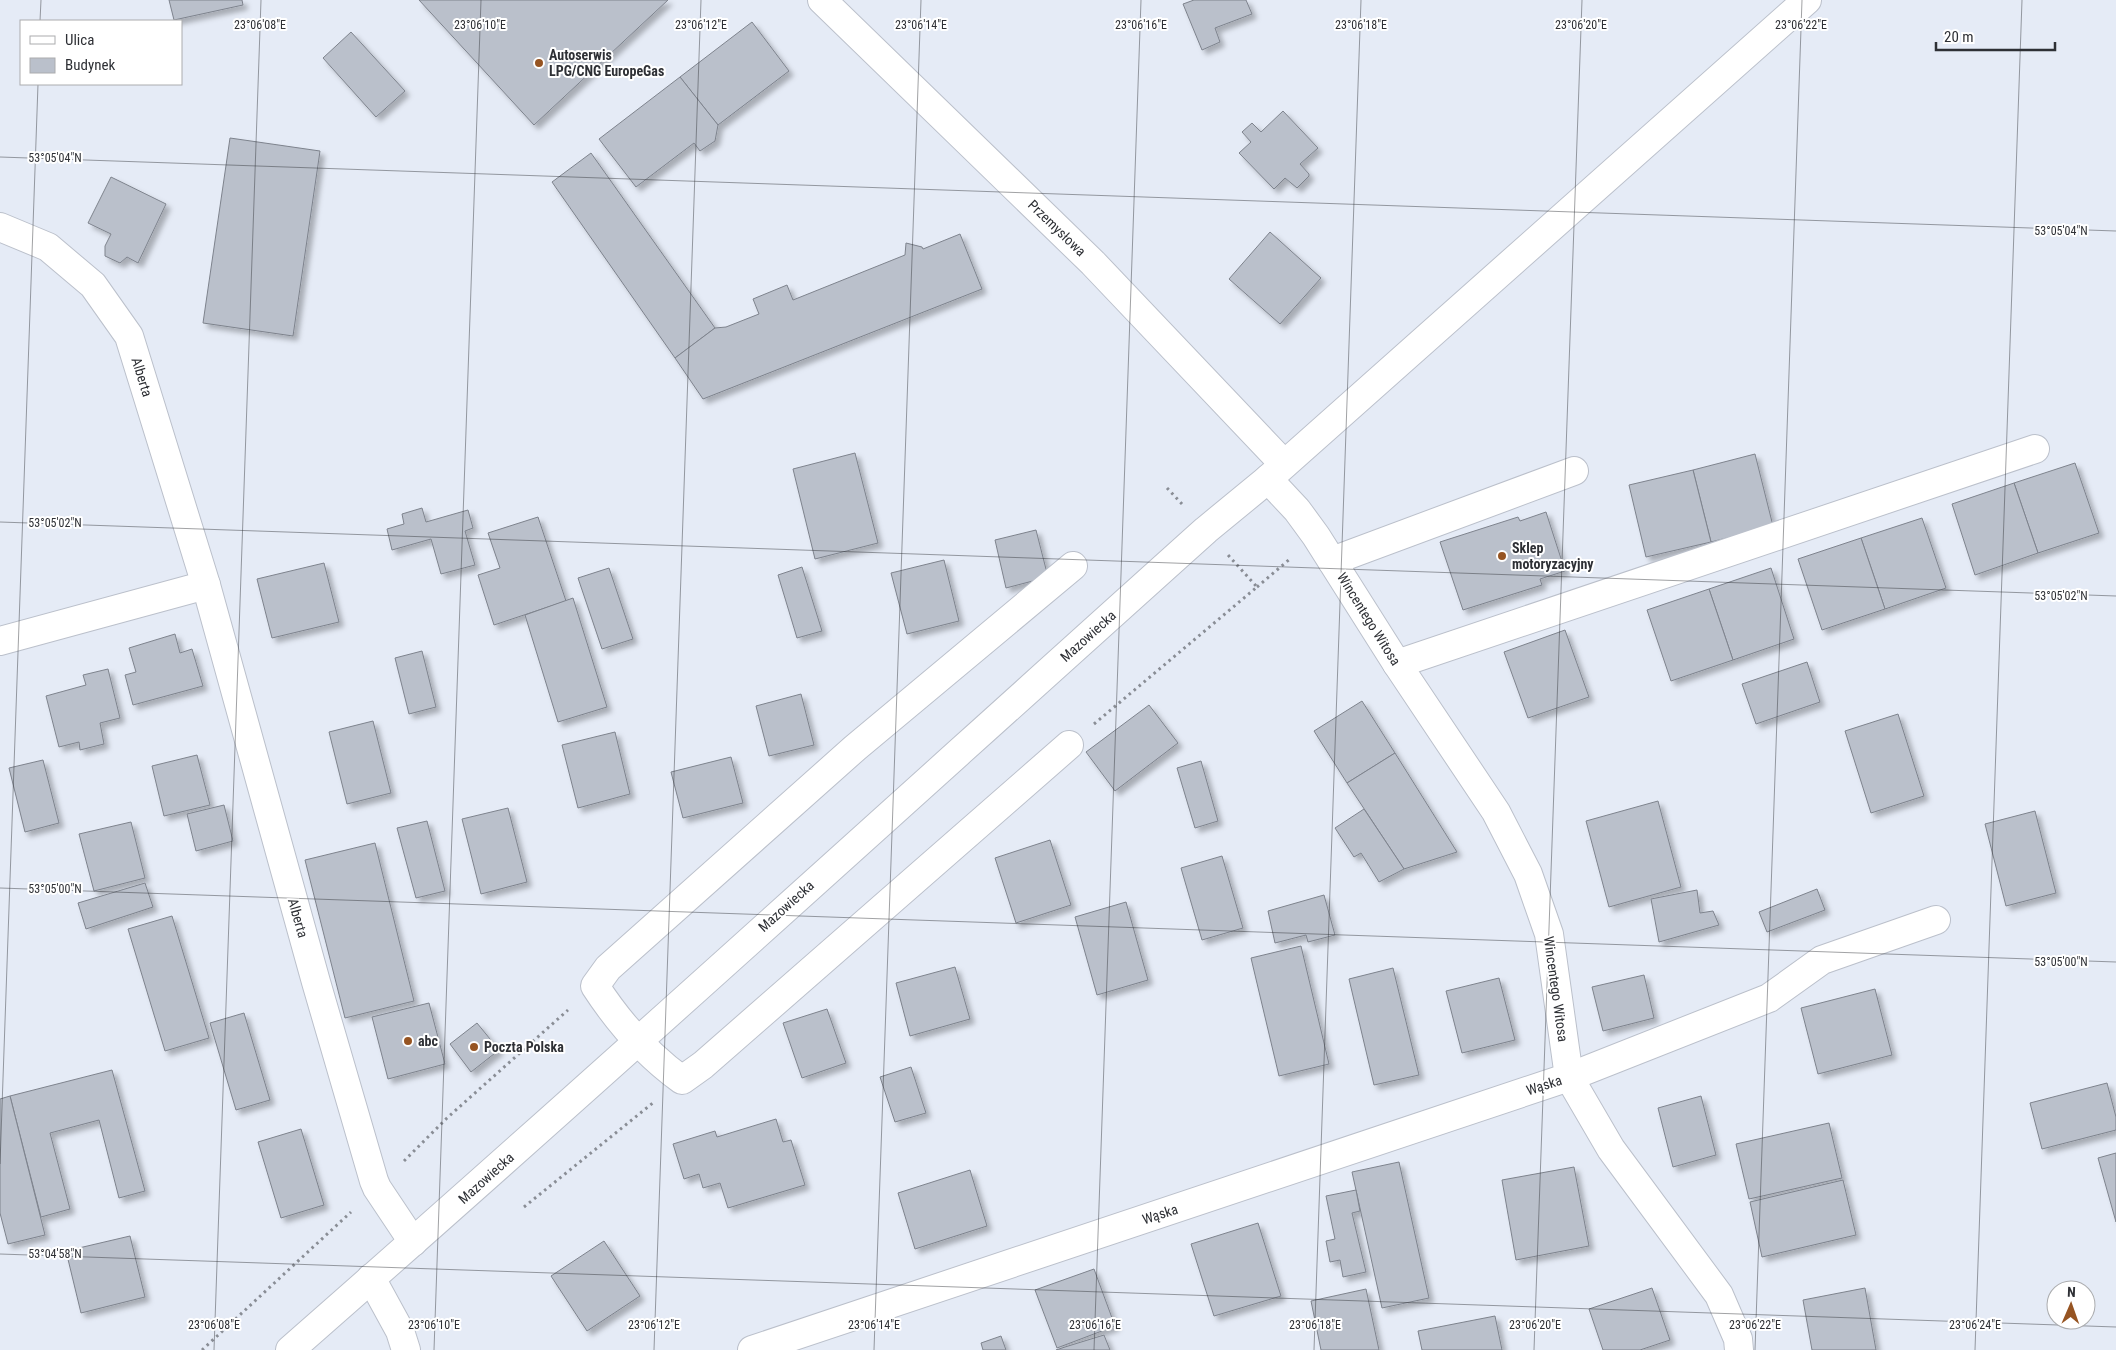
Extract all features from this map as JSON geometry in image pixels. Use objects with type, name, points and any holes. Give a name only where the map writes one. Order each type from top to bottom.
[{"type":"street","name":"Przemysłowa","points":[[822,0],[1094,263],[1276,472]]},
{"type":"street","name":"Mazowiecka","points":[[290,1350],[414,1242],[1206,530],[1276,472],[1807,0]]},
{"type":"street","name":"Alberta","points":[[0,227],[48,247],[94,285],[129,336],[206,585],[316,982],[374,1181],[414,1242]]},
{"type":"street","points":[[1397,664],[2035,449]]},
{"type":"street","points":[[1332,561],[1574,471]]},
{"type":"street","name":"Wincentego Witosa","points":[[1276,472],[1297,510],[1316,536],[1397,664],[1496,812],[1528,874],[1549,934],[1569,1077],[1611,1149],[1719,1295],[1738,1339],[1739,1350]]},
{"type":"street","points":[[1069,745],[702,1065],[682,1080],[659,1063],[636,1041],[610,1009],[595,986],[608,968],[856,748],[1073,566]]},
{"type":"street","points":[[0,641],[206,585]]},
{"type":"street","name":"Wąska","points":[[752,1350],[1569,1077],[1769,998],[1822,960],[1936,920]]},
{"type":"street","points":[[371,1278],[400,1331],[406,1350]]},
{"type":"path","points":[[1167,488],[1257,587]]},
{"type":"path","points":[[1069,745],[1316,536]]},
{"type":"path","points":[[524,1207],[682,1080]]},
{"type":"building","points":[[169,0],[242,0],[243,5],[174,20]]},
{"type":"building","name":"Autoserwis LPG/CNG EuropeGas","points":[[419,0],[668,0],[534,125]]},
{"type":"building","points":[[1194,0],[1246,0],[1252,14],[1215,28],[1220,42],[1202,50],[1183,4]]},
{"type":"building","points":[[752,22],[789,71],[718,125],[680,77]]},
{"type":"building","points":[[351,32],[405,91],[376,117],[323,58]]},
{"type":"building","points":[[680,77],[718,125],[715,141],[700,151],[694,143],[636,187],[599,139]]},
{"type":"building","points":[[1283,111],[1318,148],[1300,164],[1309,176],[1297,188],[1285,178],[1274,189],[1239,153],[1251,142],[1242,132],[1252,123],[1261,132]]},
{"type":"building","points":[[230,138],[320,151],[293,336],[203,323]]},
{"type":"building","points":[[591,153],[715,328],[675,358],[552,182]]},
{"type":"building","points":[[111,177],[166,204],[138,263],[127,257],[120,263],[105,256],[105,246],[111,234],[88,223]]},
{"type":"building","points":[[1270,232],[1321,278],[1280,324],[1229,279]]},
{"type":"building","points":[[960,234],[982,289],[703,399],[675,358],[715,328],[726,327],[759,314],[753,299],[787,285],[793,300],[905,255],[906,243],[922,247],[923,249]]},
{"type":"building","points":[[855,453],[878,543],[815,559],[793,469]]},
{"type":"building","points":[[1755,454],[1773,526],[1711,542],[1693,470]]},
{"type":"building","points":[[2075,463],[2099,533],[2038,553],[2014,483]]},
{"type":"building","points":[[1693,470],[1711,542],[1646,557],[1629,485]]},
{"type":"building","points":[[2014,483],[2038,553],[1975,575],[1952,504]]},
{"type":"building","points":[[422,508],[426,522],[468,510],[473,528],[465,531],[475,565],[441,574],[431,539],[392,550],[387,529],[404,524],[402,514]]},
{"type":"building","name":"Sklep motoryzacyjny","points":[[1546,512],[1565,571],[1540,579],[1542,585],[1463,610],[1440,542],[1518,517],[1520,521]]},
{"type":"building","points":[[538,517],[566,601],[494,625],[478,575],[500,568],[488,533]]},
{"type":"building","points":[[1922,518],[1946,588],[1885,609],[1861,538]]},
{"type":"building","points":[[1036,530],[1048,577],[1006,588],[995,540]]},
{"type":"building","points":[[1861,538],[1885,609],[1822,630],[1798,559]]},
{"type":"building","points":[[944,560],[959,621],[907,634],[891,573]]},
{"type":"building","points":[[324,563],[339,622],[272,638],[257,579]]},
{"type":"building","points":[[802,567],[822,631],[797,638],[778,575]]},
{"type":"building","points":[[609,568],[633,639],[602,649],[578,578]]},
{"type":"building","points":[[1771,568],[1794,639],[1733,660],[1709,589]]},
{"type":"building","points":[[1709,589],[1733,660],[1671,681],[1647,610]]},
{"type":"building","points":[[573,598],[607,707],[558,722],[525,615]]},
{"type":"building","points":[[1565,630],[1589,697],[1528,718],[1504,652]]},
{"type":"building","points":[[175,634],[180,653],[192,649],[203,686],[133,705],[125,675],[136,672],[129,648]]},
{"type":"building","points":[[422,651],[436,707],[409,714],[395,658]]},
{"type":"building","points":[[1807,662],[1820,702],[1756,724],[1742,684]]},
{"type":"building","points":[[108,669],[120,718],[100,723],[104,744],[80,750],[79,742],[59,747],[46,696],[86,685],[83,675]]},
{"type":"building","points":[[801,694],[814,745],[769,756],[756,706]]},
{"type":"building","points":[[1362,701],[1395,753],[1347,783],[1314,731]]},
{"type":"building","points":[[1149,705],[1178,743],[1115,791],[1086,752]]},
{"type":"building","points":[[1898,714],[1924,796],[1871,813],[1845,731]]},
{"type":"building","points":[[373,721],[391,793],[347,804],[329,732]]},
{"type":"building","points":[[615,732],[630,794],[578,808],[562,745]]},
{"type":"building","points":[[1395,753],[1457,852],[1404,869],[1347,783]]},
{"type":"building","points":[[197,755],[210,805],[164,816],[152,766]]},
{"type":"building","points":[[731,757],[743,803],[683,818],[671,772]]},
{"type":"building","points":[[43,760],[59,823],[25,832],[9,768]]},
{"type":"building","points":[[1201,761],[1218,821],[1195,828],[1177,768]]},
{"type":"building","points":[[1658,801],[1681,887],[1609,907],[1586,821]]},
{"type":"building","points":[[224,805],[233,841],[196,851],[187,814]]},
{"type":"building","points":[[508,808],[527,882],[481,894],[462,819]]},
{"type":"building","points":[[1364,809],[1404,869],[1379,882],[1361,853],[1354,857],[1335,828]]},
{"type":"building","points":[[2035,811],[2056,893],[2006,906],[1985,824]]},
{"type":"building","points":[[427,821],[445,891],[416,898],[397,828]]},
{"type":"building","points":[[131,822],[145,878],[94,891],[79,834]]},
{"type":"building","points":[[1050,840],[1071,905],[1016,923],[995,858]]},
{"type":"building","points":[[375,843],[414,1001],[345,1018],[305,860]]},
{"type":"building","points":[[1222,856],[1243,928],[1202,940],[1181,868]]},
{"type":"building","points":[[145,883],[153,907],[86,929],[78,903]]},
{"type":"building","points":[[1817,889],[1825,910],[1767,932],[1759,912]]},
{"type":"building","points":[[1697,890],[1700,913],[1713,911],[1719,925],[1659,942],[1651,899]]},
{"type":"building","points":[[1324,895],[1335,935],[1308,942],[1306,935],[1275,943],[1268,911]]},
{"type":"building","points":[[1126,902],[1148,980],[1097,995],[1075,917]]},
{"type":"building","points":[[172,916],[209,1038],[165,1051],[128,929]]},
{"type":"building","points":[[1301,946],[1329,1064],[1279,1076],[1251,958]]},
{"type":"building","points":[[955,967],[970,1019],[910,1036],[896,983]]},
{"type":"building","points":[[1393,968],[1419,1075],[1374,1085],[1349,979]]},
{"type":"building","points":[[1644,975],[1654,1018],[1603,1031],[1592,987]]},
{"type":"building","points":[[1499,978],[1515,1040],[1462,1053],[1446,991]]},
{"type":"building","points":[[1875,989],[1892,1055],[1818,1074],[1801,1008]]},
{"type":"building","name":"abc","points":[[429,1003],[445,1064],[388,1079],[372,1017]]},
{"type":"building","points":[[827,1009],[846,1063],[802,1078],[783,1023]]},
{"type":"building","points":[[244,1013],[270,1100],[236,1110],[210,1023]]},
{"type":"building","name":"Poczta Polska","points":[[477,1023],[499,1050],[471,1072],[450,1044]]},
{"type":"building","points":[[911,1067],[926,1113],[895,1122],[880,1077]]},
{"type":"building","points":[[112,1070],[145,1191],[119,1198],[99,1120],[50,1133],[70,1209],[41,1217],[10,1096]]},
{"type":"building","points":[[2107,1083],[2116,1117],[2116,1130],[2042,1149],[2030,1103]]},
{"type":"building","points":[[10,1096],[45,1235],[8,1244],[0,1213],[0,1099]]},
{"type":"building","points":[[1701,1096],[1716,1155],[1673,1167],[1658,1108]]},
{"type":"building","points":[[776,1119],[783,1142],[791,1140],[805,1185],[728,1208],[720,1183],[703,1188],[699,1174],[684,1179],[673,1144],[715,1131],[717,1137]]},
{"type":"building","points":[[1829,1123],[1842,1178],[1749,1199],[1736,1144]]},
{"type":"building","points":[[301,1129],[324,1205],[281,1218],[258,1142]]},
{"type":"building","points":[[2116,1153],[2116,1222],[2098,1158]]},
{"type":"building","points":[[1399,1162],[1429,1298],[1382,1308],[1352,1172]]},
{"type":"building","points":[[1574,1167],[1589,1246],[1516,1260],[1502,1180]]},
{"type":"building","points":[[970,1170],[987,1226],[915,1249],[898,1193]]},
{"type":"building","points":[[1843,1180],[1856,1235],[1762,1257],[1750,1202]]},
{"type":"building","points":[[1356,1190],[1360,1211],[1352,1213],[1366,1272],[1343,1277],[1340,1260],[1330,1262],[1326,1241],[1335,1239],[1326,1196]]},
{"type":"building","points":[[1258,1223],[1281,1296],[1214,1316],[1191,1244]]},
{"type":"building","points":[[130,1236],[145,1297],[81,1313],[66,1251]]},
{"type":"building","points":[[604,1241],[640,1296],[587,1331],[551,1276]]},
{"type":"building","points":[[1094,1269],[1115,1326],[1057,1348],[1035,1290]]},
{"type":"building","points":[[1652,1288],[1670,1340],[1640,1350],[1603,1350],[1589,1309]]},
{"type":"building","points":[[1865,1288],[1876,1350],[1812,1350],[1803,1300]]},
{"type":"building","points":[[1366,1289],[1379,1350],[1321,1350],[1311,1301]]},
{"type":"building","points":[[1495,1316],[1502,1350],[1422,1350],[1418,1331]]},
{"type":"building","points":[[1104,1335],[1110,1350],[1056,1350],[1065,1347]]},
{"type":"building","points":[[1001,1336],[1006,1350],[983,1350],[981,1343]]},
{"type":"place","name":"Autoserwis LPG/CNG EuropeGas","points":[[539,63]]},
{"type":"place","name":"Sklep motoryzacyjny","points":[[1502,556]]},
{"type":"place","name":"abc","points":[[408,1041]]},
{"type":"place","name":"Poczta Polska","points":[[474,1047]]}]
